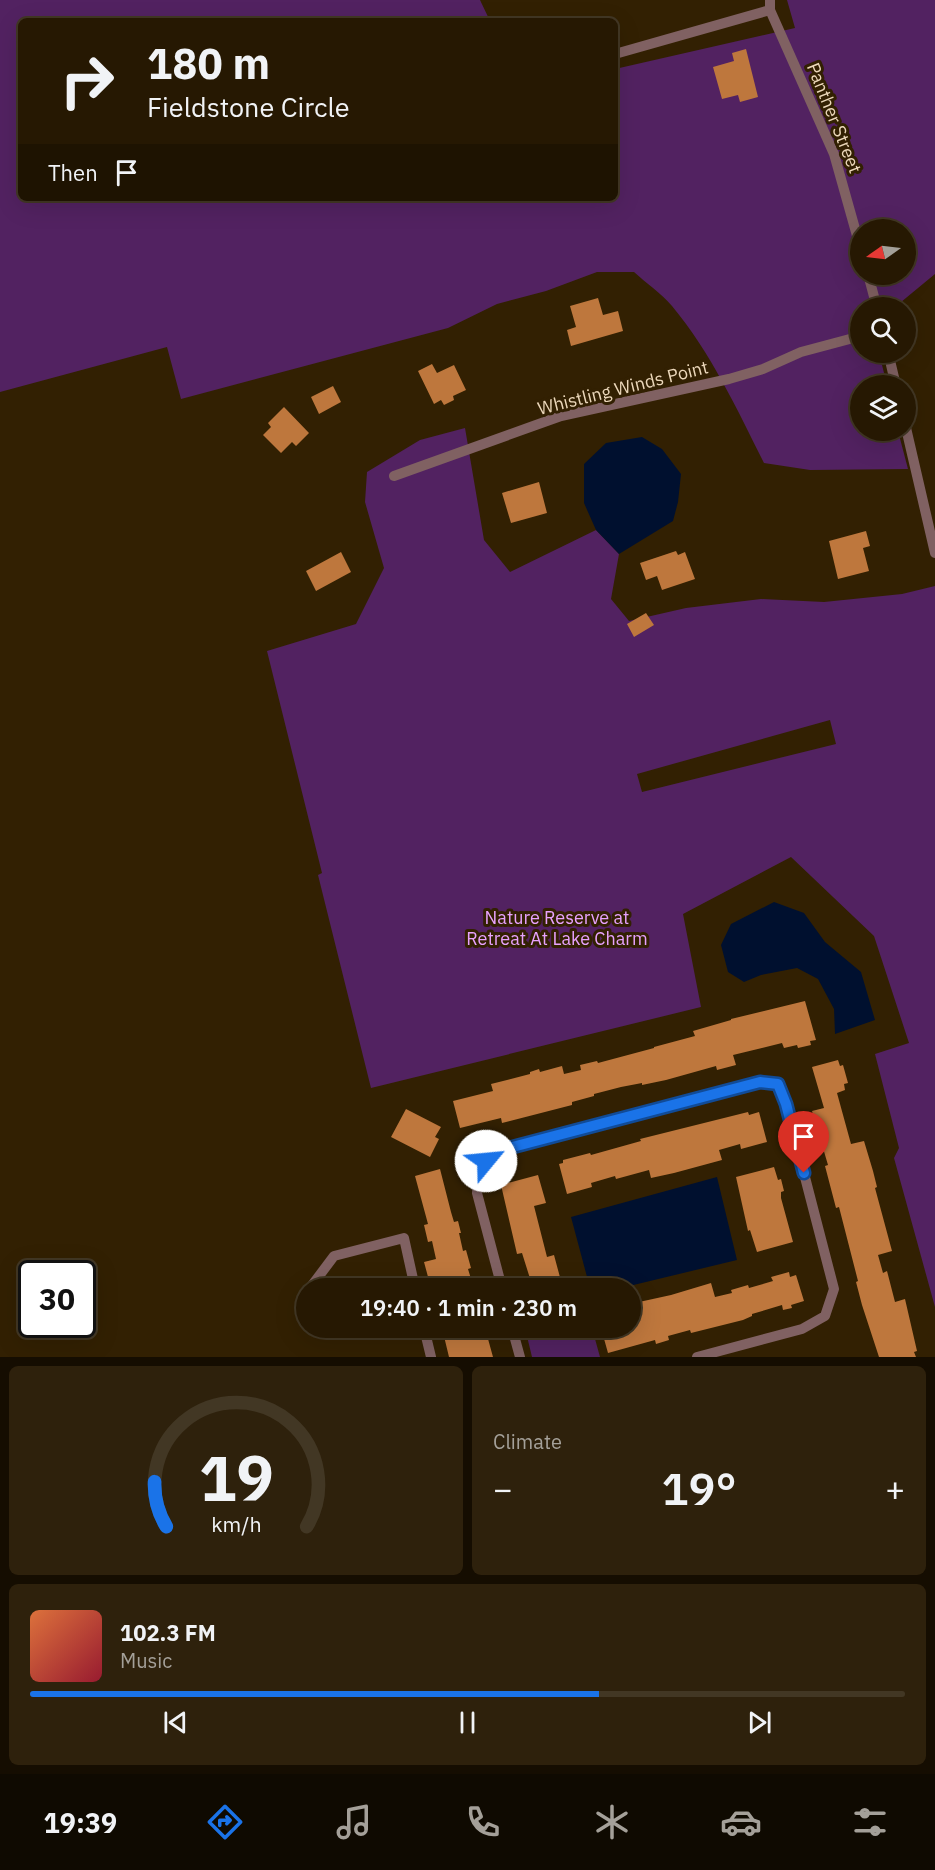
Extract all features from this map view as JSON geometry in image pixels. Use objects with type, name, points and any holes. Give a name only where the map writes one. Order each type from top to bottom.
[{"type":"street","points":[[618,53],[770,5]]},
{"type":"street","name":"Panther Street","points":[[770,5],[834,154],[852,219]]},
{"type":"street","name":"Whistling Winds Point","points":[[394,476],[561,416],[729,379],[762,369],[801,351],[850,339]]},
{"type":"street","points":[[909,441],[935,553]]},
{"type":"street","points":[[499,1278],[477,1193],[477,1181],[486,1161],[509,1148],[760,1082],[778,1084],[786,1104],[834,1289],[825,1316],[802,1329],[698,1357]]},
{"type":"street","points":[[318,1278],[334,1256],[404,1238],[414,1278]]},
{"type":"street","points":[[426,1338],[431,1357]]},
{"type":"street","points":[[514,1338],[519,1357]]},
{"type":"green space","points":[[0,0],[480,0],[489,18],[18,18],[18,201],[618,201],[618,68],[795,28],[787,0],[935,0],[935,274],[907,297],[850,297],[850,363],[882,363],[884,375],[850,375],[850,441],[901,441],[908,469],[810,470],[764,463],[744,422],[699,343],[668,301],[634,272],[597,272],[546,291],[497,304],[448,328],[181,399],[167,347],[0,392]]},
{"type":"green space","name":"Nature Reserve at Retreat At Lake Charm","points":[[465,428],[484,540],[510,572],[596,530],[619,554],[611,599],[629,621],[686,608],[761,599],[824,602],[902,594],[935,586],[935,1307],[894,1158],[899,1148],[875,1054],[909,1043],[874,936],[791,857],[683,914],[701,1007],[371,1088],[318,875],[322,873],[267,651],[356,624],[384,568],[365,502],[367,472],[420,440]],"holes":[[[830,720],[836,744],[642,792],[637,774]]]},
{"type":"green space","points":[[527,1338],[595,1338],[600,1357],[532,1357]]},
{"type":"water","points":[[642,437],[662,449],[681,474],[678,502],[673,521],[619,554],[596,530],[584,503],[584,464],[606,443]]},
{"type":"water","points":[[774,902],[804,913],[825,942],[861,972],[875,1020],[835,1034],[834,1009],[818,979],[797,968],[761,975],[744,982],[728,972],[721,945],[731,924]]},
{"type":"water","points":[[717,1177],[737,1260],[641,1283],[641,1278],[587,1278],[571,1217]]},
{"type":"building","points":[[746,49],[758,97],[740,102],[738,95],[722,99],[713,67],[734,61],[732,53]]},
{"type":"building","points":[[598,298],[603,315],[618,311],[623,331],[571,346],[567,330],[576,327],[570,306]]},
{"type":"building","points":[[432,364],[437,373],[454,365],[466,390],[453,396],[454,400],[444,405],[441,400],[434,404],[418,371]]},
{"type":"building","points":[[333,386],[341,402],[319,414],[311,397]]},
{"type":"building","points":[[284,407],[309,433],[296,446],[292,442],[281,453],[263,435],[271,427],[268,423]]},
{"type":"building","points":[[539,482],[547,513],[511,523],[502,493]]},
{"type":"building","points":[[866,531],[870,546],[863,548],[869,571],[838,579],[829,541]]},
{"type":"building","points":[[676,551],[678,555],[685,552],[695,579],[662,590],[657,576],[646,580],[640,563]]},
{"type":"building","points":[[341,552],[351,572],[316,591],[306,571]]},
{"type":"building","points":[[646,613],[654,625],[634,637],[627,624]]},
{"type":"building","points":[[805,1001],[816,1040],[810,1041],[811,1045],[784,1048],[782,1043],[733,1055],[736,1065],[717,1070],[716,1066],[666,1080],[621,1087],[572,1102],[572,1105],[502,1123],[501,1118],[460,1128],[453,1101],[493,1091],[491,1084],[530,1074],[539,1069],[540,1072],[562,1066],[564,1074],[581,1070],[580,1065],[597,1061],[598,1063],[654,1048],[695,1036],[693,1031],[731,1019]]},
{"type":"building","points":[[838,1060],[840,1066],[843,1065],[848,1083],[844,1084],[845,1090],[837,1093],[851,1144],[864,1141],[892,1251],[878,1255],[883,1273],[887,1271],[895,1302],[905,1299],[917,1351],[914,1352],[916,1357],[879,1357],[862,1305],[839,1207],[836,1208],[825,1166],[828,1165],[812,1111],[824,1108],[812,1067]]},
{"type":"building","points":[[406,1109],[441,1127],[435,1137],[439,1139],[430,1157],[391,1137]]},
{"type":"building","points":[[748,1112],[749,1115],[759,1112],[767,1142],[741,1149],[740,1144],[719,1150],[722,1160],[674,1173],[651,1178],[649,1170],[616,1179],[615,1176],[591,1183],[592,1187],[567,1194],[559,1164],[563,1163],[563,1160],[590,1153],[591,1155],[641,1141],[640,1139]]},
{"type":"building","points":[[774,1167],[778,1180],[781,1179],[784,1191],[781,1192],[781,1198],[793,1242],[757,1252],[750,1230],[748,1231],[736,1177]]},
{"type":"building","points":[[440,1169],[454,1222],[458,1221],[463,1251],[466,1250],[471,1268],[468,1269],[471,1278],[428,1278],[424,1262],[436,1259],[432,1241],[428,1242],[424,1225],[428,1224],[415,1176]]},
{"type":"building","points":[[538,1175],[546,1203],[534,1206],[547,1257],[554,1255],[560,1278],[530,1278],[522,1253],[517,1254],[501,1185]]},
{"type":"building","points":[[789,1272],[790,1277],[796,1275],[804,1301],[791,1305],[792,1308],[783,1310],[782,1305],[752,1314],[743,1320],[691,1333],[690,1330],[668,1336],[669,1340],[656,1344],[655,1340],[608,1353],[604,1338],[641,1338],[641,1302],[711,1283],[715,1297],[732,1293],[731,1290],[748,1285],[749,1288],[773,1281],[771,1277]]},
{"type":"building","points":[[444,1338],[488,1338],[493,1357],[449,1357]]},
{"type":"route","points":[[486,1161],[509,1148],[760,1082],[778,1084],[786,1104],[804,1173]]}]
